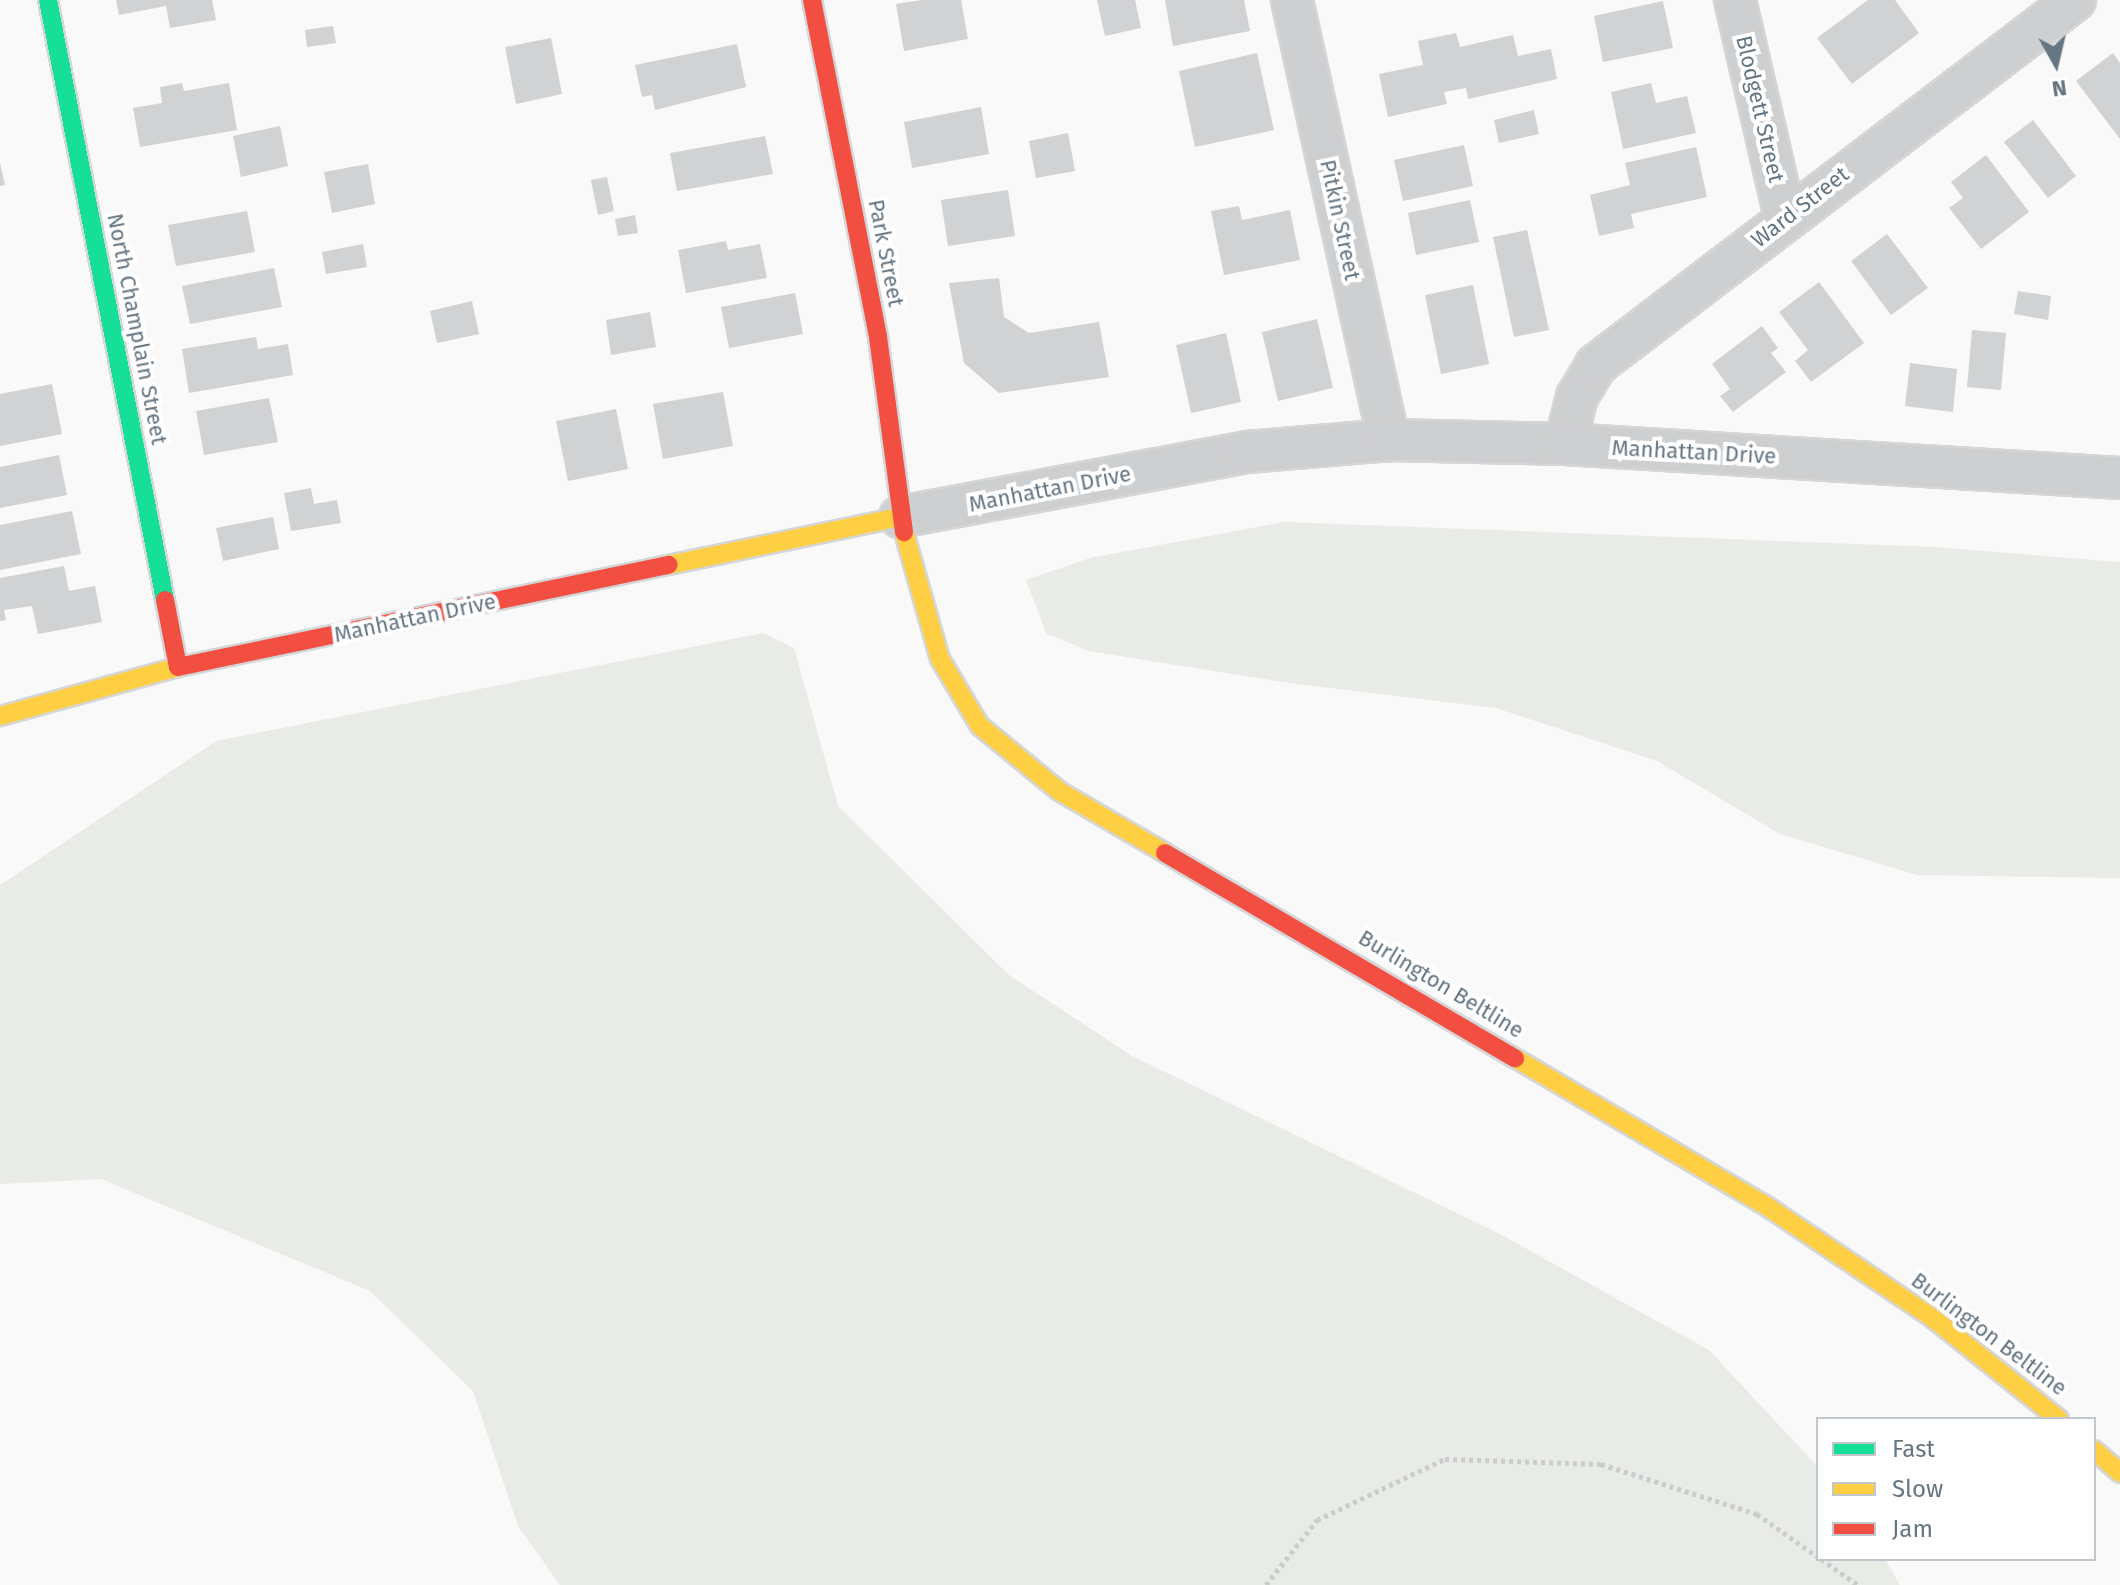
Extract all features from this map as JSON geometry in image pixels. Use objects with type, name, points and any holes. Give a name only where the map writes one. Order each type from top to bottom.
[{"type":"main road","name":"North Champlain Street","points":[[48,0],[178,667]]},
{"type":"main road","name":"Park Street","points":[[812,0],[878,337],[900,517]]},
{"type":"main road","name":"Manhattan Drive","points":[[0,716],[178,667],[900,517]]},
{"type":"main road","name":"Burlington Beltline","points":[[900,517],[940,659],[980,726],[1015,760],[1059,791],[1768,1207],[1934,1319],[2056,1417]]},
{"type":"main road","points":[[2096,1452],[2120,1473]]},
{"type":"street","name":"Pitkin Street","points":[[1292,0],[1389,440]]},
{"type":"street","name":"Blodgett Street","points":[[1735,0],[1785,217]]},
{"type":"street","name":"Ward Street","points":[[1565,444],[1577,397],[1596,365],[1785,217],[2075,0]]},
{"type":"street","name":"Manhattan Drive","points":[[900,517],[1247,452],[1389,440],[1565,444],[2120,478]]},
{"type":"path","points":[[1266,1585],[1317,1520],[1445,1459],[1601,1464],[1757,1514],[1816,1555]]},
{"type":"path","points":[[1824,1561],[1858,1585]]},
{"type":"shaded area","points":[[1284,522],[1934,547],[2120,562],[2120,878],[1917,875],[1780,834],[1657,761],[1496,708],[1289,683],[1088,651],[1046,633],[1026,580],[1090,558]]},
{"type":"shaded area","points":[[763,633],[794,648],[838,806],[1009,975],[1132,1056],[1500,1234],[1709,1350],[1816,1465],[1816,1561],[1886,1561],[1900,1585],[560,1585],[518,1526],[473,1391],[370,1291],[101,1179],[0,1184],[0,885],[216,741]]},
{"type":"building","points":[[116,0],[212,0],[216,20],[170,28],[166,6],[119,15]]},
{"type":"building","points":[[921,0],[961,0],[968,39],[904,51],[896,4]]},
{"type":"building","points":[[1097,0],[1135,0],[1141,28],[1105,36]]},
{"type":"building","points":[[1165,0],[1244,0],[1250,31],[1173,46]]},
{"type":"building","points":[[1868,0],[1895,0],[1919,33],[1852,84],[1817,38]]},
{"type":"building","points":[[1663,1],[1673,48],[1603,62],[1594,16]]},
{"type":"building","points":[[333,26],[336,43],[307,47],[305,30]]},
{"type":"building","points":[[1456,33],[1460,47],[1513,35],[1518,56],[1551,49],[1557,79],[1468,99],[1466,88],[1444,92],[1447,104],[1388,117],[1379,74],[1423,65],[1418,41]]},
{"type":"building","points":[[551,38],[562,94],[516,104],[505,47]]},
{"type":"building","points":[[737,44],[746,87],[655,110],[652,95],[642,97],[635,65]]},
{"type":"building","points":[[1257,53],[1274,130],[1195,147],[1179,71]]},
{"type":"building","points":[[2113,53],[2120,63],[2120,139],[2076,81]]},
{"type":"building","points":[[182,83],[184,91],[229,83],[237,130],[140,147],[133,108],[162,103],[160,87]]},
{"type":"building","points":[[1651,83],[1656,103],[1687,96],[1696,133],[1623,149],[1611,92]]},
{"type":"building","points":[[981,107],[989,154],[912,168],[904,122]]},
{"type":"building","points":[[1534,110],[1539,134],[1499,143],[1494,120]]},
{"type":"building","points":[[2033,120],[2076,176],[2048,198],[2004,142]]},
{"type":"building","points":[[280,126],[288,166],[241,177],[233,136]]},
{"type":"building","points":[[1068,133],[1075,171],[1036,178],[1029,141]]},
{"type":"building","points":[[765,136],[773,174],[677,191],[670,153]]},
{"type":"building","points":[[1464,145],[1473,186],[1403,201],[1394,160]]},
{"type":"building","points":[[1696,147],[1707,197],[1631,214],[1634,228],[1599,236],[1590,195],[1630,185],[1625,163]]},
{"type":"building","points":[[1986,155],[2029,212],[1981,249],[1949,208],[1963,198],[1951,182]]},
{"type":"building","points":[[0,163],[5,185],[0,186]]},
{"type":"building","points":[[368,164],[375,204],[332,213],[324,172]]},
{"type":"building","points":[[607,177],[614,211],[598,215],[591,180]]},
{"type":"building","points":[[1008,190],[1015,236],[948,246],[941,200]]},
{"type":"building","points":[[1470,200],[1479,242],[1416,255],[1408,213]]},
{"type":"building","points":[[1239,206],[1242,220],[1290,210],[1300,260],[1224,275],[1211,211]]},
{"type":"building","points":[[247,211],[255,252],[176,266],[168,225]]},
{"type":"building","points":[[635,215],[638,233],[618,236],[615,219]]},
{"type":"building","points":[[1527,230],[1549,330],[1514,337],[1493,237]]},
{"type":"building","points":[[1887,234],[1928,288],[1891,315],[1851,261]]},
{"type":"building","points":[[726,241],[728,250],[760,244],[767,278],[686,293],[678,250]]},
{"type":"building","points":[[363,244],[367,267],[326,274],[322,252]]},
{"type":"building","points":[[274,268],[282,307],[190,324],[182,286]]},
{"type":"building","points":[[999,278],[1004,317],[1029,333],[1099,322],[1109,377],[999,393],[964,363],[949,283]]},
{"type":"building","points":[[1819,282],[1864,343],[1811,382],[1795,361],[1808,350],[1779,312]]},
{"type":"building","points":[[1473,285],[1489,364],[1441,374],[1425,295]]},
{"type":"building","points":[[2018,291],[2051,296],[2048,320],[2014,314]]},
{"type":"building","points":[[795,293],[803,334],[729,348],[721,307]]},
{"type":"building","points":[[472,301],[479,334],[437,343],[430,311]]},
{"type":"building","points":[[650,312],[656,347],[611,355],[606,320]]},
{"type":"building","points":[[1317,319],[1333,388],[1278,401],[1262,332]]},
{"type":"building","points":[[1762,326],[1778,348],[1771,353],[1786,372],[1733,412],[1720,396],[1730,389],[1712,364]]},
{"type":"building","points":[[1972,330],[2006,333],[2001,390],[1967,387]]},
{"type":"building","points":[[1226,333],[1241,402],[1191,413],[1176,345]]},
{"type":"building","points":[[256,337],[258,349],[288,344],[293,375],[189,393],[182,349]]},
{"type":"building","points":[[1910,363],[1957,369],[1953,412],[1905,406]]},
{"type":"building","points":[[52,384],[62,434],[0,446],[0,394]]},
{"type":"building","points":[[723,392],[733,446],[663,459],[653,404]]},
{"type":"building","points":[[269,398],[278,442],[204,455],[196,411]]},
{"type":"building","points":[[616,409],[628,469],[568,481],[556,421]]},
{"type":"building","points":[[59,455],[67,495],[0,508],[0,467]]},
{"type":"building","points":[[311,488],[314,504],[337,500],[341,523],[291,531],[284,493]]},
{"type":"building","points":[[72,511],[81,554],[0,570],[0,525]]},
{"type":"building","points":[[273,517],[279,549],[223,561],[216,528]]},
{"type":"building","points":[[64,566],[69,591],[95,586],[102,622],[38,634],[32,606],[4,610],[6,620],[0,621],[0,578]]},
{"type":"traffic: fast","points":[[48,0],[165,600]]},
{"type":"traffic: slow","points":[[668,565],[900,517]]},
{"type":"traffic: slow","points":[[904,532],[940,659],[980,726],[1059,791],[1165,853]]},
{"type":"traffic: slow","points":[[0,716],[178,667]]},
{"type":"traffic: slow","points":[[1515,1058],[1768,1207],[1934,1319],[2056,1417]]},
{"type":"traffic: slow","points":[[2096,1452],[2120,1473]]},
{"type":"traffic: jam","points":[[812,0],[878,337],[904,532]]},
{"type":"traffic: jam","points":[[165,600],[178,667],[668,565]]},
{"type":"traffic: jam","points":[[1165,853],[1515,1058]]}]
